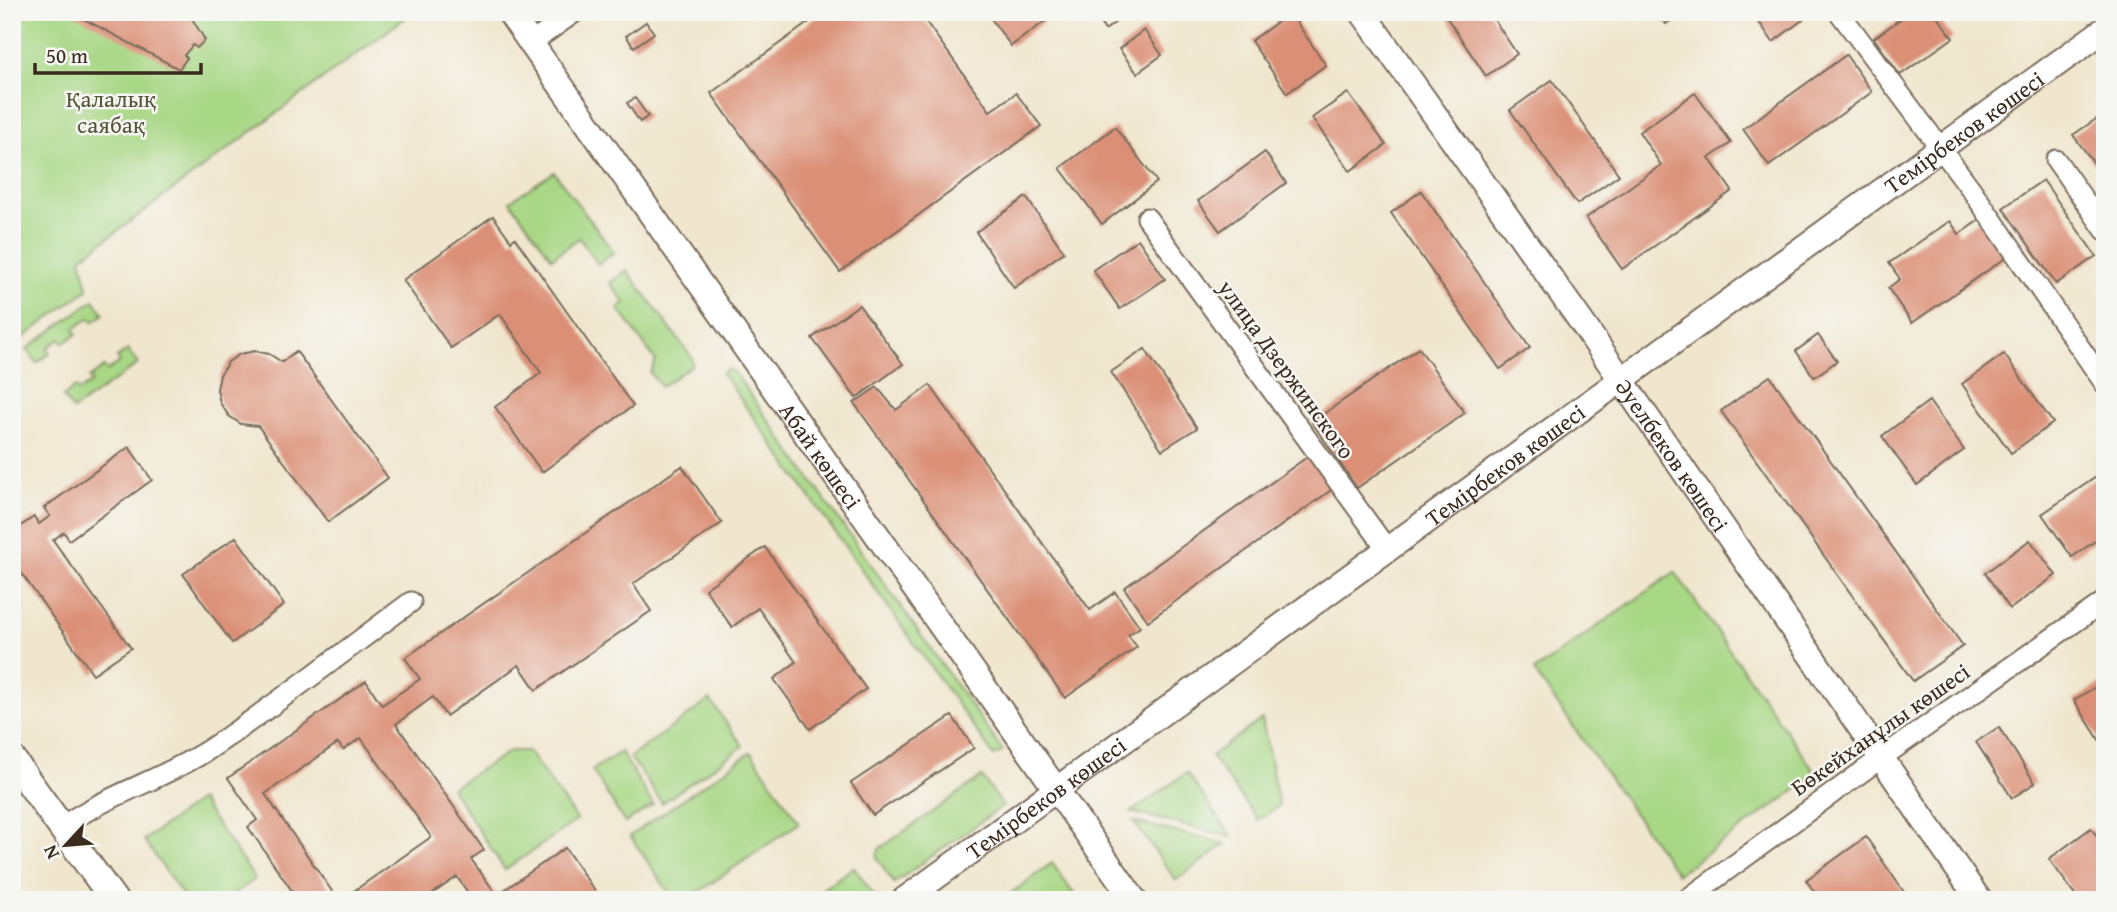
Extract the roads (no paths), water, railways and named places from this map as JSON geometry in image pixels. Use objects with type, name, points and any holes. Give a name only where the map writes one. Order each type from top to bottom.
[{"type":"main road","points":[[12,759],[114,900]]},
{"type":"street","name":"Абай көшесі","points":[[509,12],[1134,900]]},
{"type":"street","points":[[531,43],[575,12]]},
{"type":"street","name":"Әуелбеков көшесі","points":[[1362,12],[1585,327],[1619,381],[1979,900]]},
{"type":"street","points":[[1839,12],[1938,149],[1971,189],[2105,384]]},
{"type":"street","name":"Темірбеков көшесі","points":[[904,900],[2105,29]]},
{"type":"street","points":[[2056,160],[2105,230]]},
{"type":"street","name":"улица Дзержинского","points":[[1147,218],[1387,549]]},
{"type":"street","name":"Бөкейханұлы көшесі","points":[[1686,900],[1881,758],[2105,601]]},
{"type":"street","points":[[61,827],[109,797],[166,774],[207,750],[411,602]]},
{"type":"park label","name":"Қалалық саябақ","points":[[111,111]]}]
